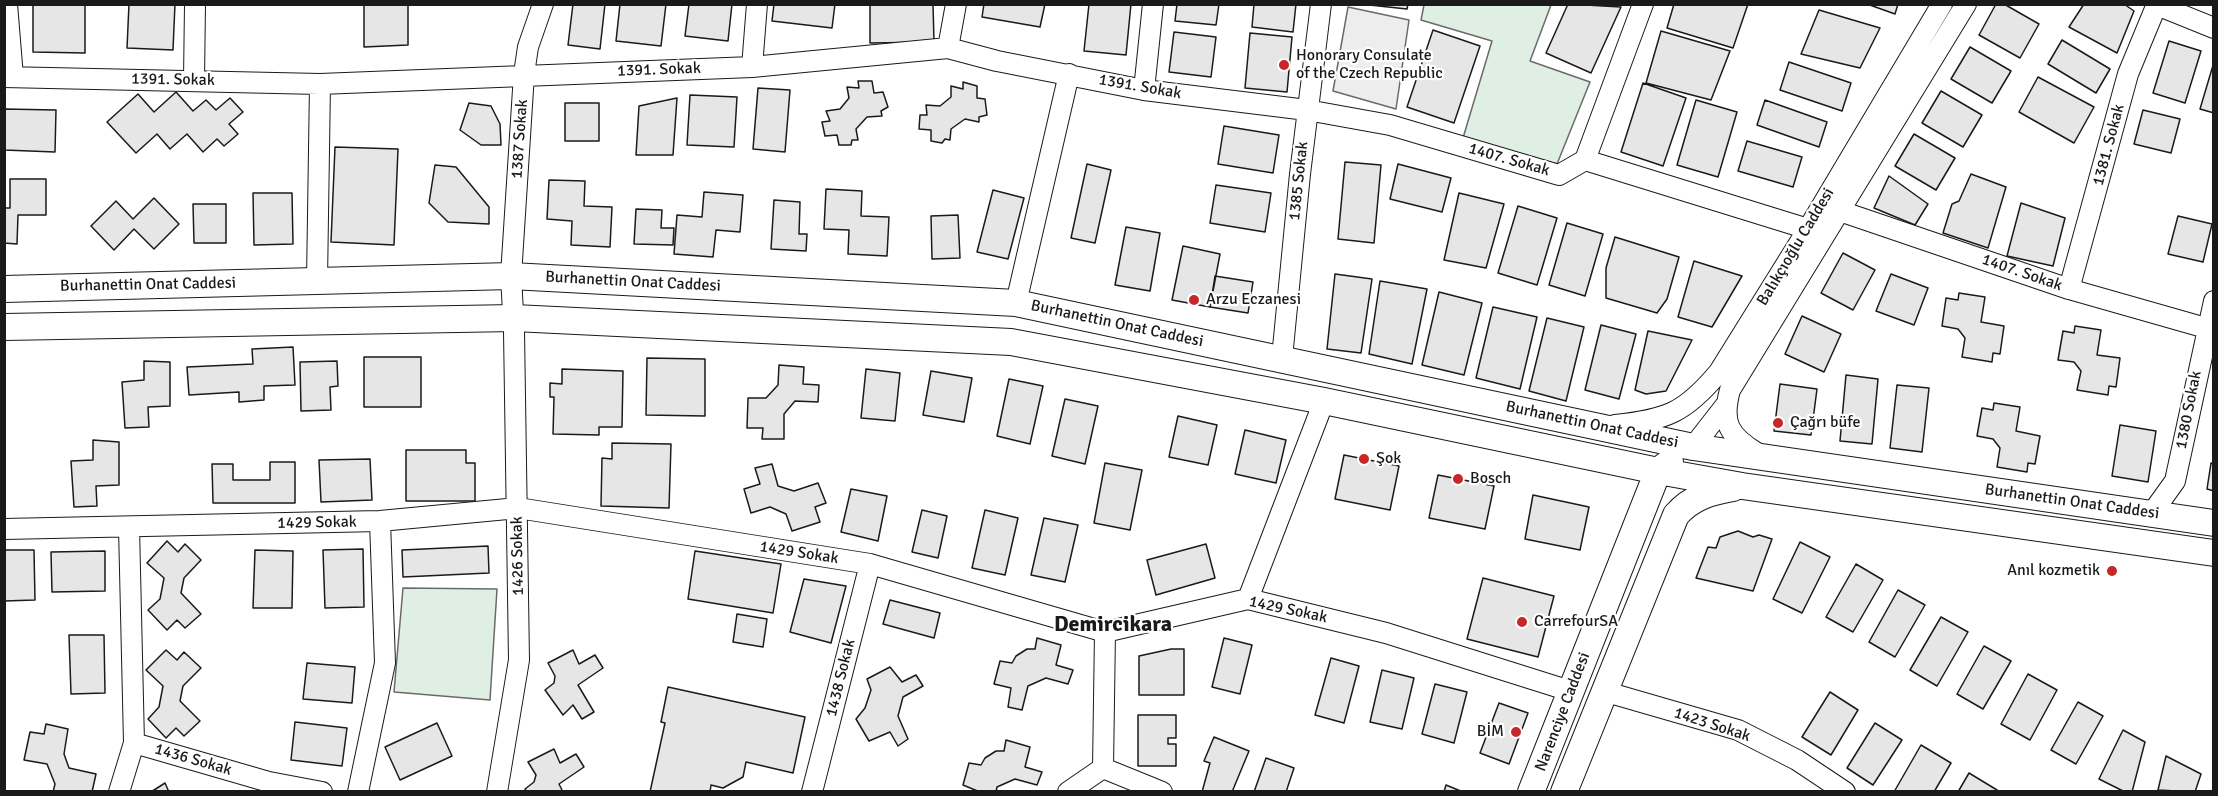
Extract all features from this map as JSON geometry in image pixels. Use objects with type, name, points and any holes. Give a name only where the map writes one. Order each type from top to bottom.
[{"type":"main road","name":"Burhanettin Onat Caddesi","points":[[4,289],[511,276],[1016,303],[1693,447],[2214,523]]},
{"type":"main road","name":"Burhanettin Onat Caddesi","points":[[4,327],[514,318],[1011,342],[1324,401],[1658,471],[1742,486],[2214,554]]},
{"type":"main road","points":[[1658,471],[1693,447]]},
{"type":"main road","name":"Narenciye Caddesi","points":[[1531,792],[1658,471]]},
{"type":"main road","name":"Narenciye Caddesi","points":[[1564,792],[1676,515],[1693,500],[1708,492],[1742,486]]},
{"type":"street","points":[[7,4],[9,77]]},
{"type":"street","points":[[194,80],[195,4]]},
{"type":"street","name":"1387 Sokak","points":[[514,318],[511,276],[524,74],[528,47],[543,4]]},
{"type":"street","points":[[752,67],[758,4]]},
{"type":"street","points":[[948,48],[956,4]]},
{"type":"street","points":[[1144,90],[1153,4]]},
{"type":"street","name":"1385 Sokak","points":[[1282,358],[1307,110],[1321,4]]},
{"type":"street","points":[[1643,4],[1585,160],[1808,229]]},
{"type":"street","name":"Balıkçıoğlu Caddesi","points":[[1600,427],[1653,422],[1671,415],[1704,389],[1731,354],[1942,4]]},
{"type":"street","name":"Balıkçıoğlu Caddesi","points":[[1693,447],[1725,406],[1730,390],[1746,362],[1966,4]]},
{"type":"street","points":[[2157,5],[2214,28]]},
{"type":"street","name":"1381. Sokak","points":[[2069,289],[2128,74],[2157,5]]},
{"type":"street","name":"1391. Sokak","points":[[9,77],[320,84],[524,74],[752,67],[948,48],[997,61],[1144,90],[1307,110]]},
{"type":"street","points":[[1016,303],[1069,74]]},
{"type":"street","points":[[317,281],[320,84]]},
{"type":"street","name":"1407. Sokak","points":[[1307,110],[1390,125],[1559,175],[1585,160]]},
{"type":"street","name":"1407. Sokak","points":[[1840,211],[2069,289],[2206,328]]},
{"type":"street","name":"1380 Sokak","points":[[2152,513],[2175,481],[2206,328],[2214,301]]},
{"type":"street","name":"1426 Sokak","points":[[497,792],[519,660],[514,318]]},
{"type":"street","points":[[1248,599],[1324,401]]},
{"type":"street","points":[[1725,406],[1729,427],[1736,441],[1767,459]]},
{"type":"street","name":"1429 Sokak","points":[[4,530],[380,521],[518,508],[870,564],[1105,632],[1248,599],[1386,633],[1570,692]]},
{"type":"street","points":[[358,792],[385,663],[380,521]]},
{"type":"street","points":[[119,792],[134,742],[129,527]]},
{"type":"street","name":"1438 Sokak","points":[[812,792],[870,564]]},
{"type":"street","points":[[1103,768],[1105,632]]},
{"type":"street","name":"1423 Sokak","points":[[1603,692],[1738,730],[1797,760],[1845,792]]},
{"type":"street","name":"1436 Sokak","points":[[134,742],[269,782],[322,792]]},
{"type":"street","points":[[1068,792],[1103,768]]},
{"type":"street","points":[[1103,768],[1162,792]]},
{"type":"green space","points":[[1424,5],[1551,5],[1530,61],[1590,82],[1557,164],[1463,138],[1492,41],[1421,20]]},
{"type":"green space","points":[[403,588],[497,589],[490,700],[394,692]]},
{"type":"shaded area","points":[[1348,7],[1409,20],[1396,109],[1333,91]]},
{"type":"building","points":[[33,4],[85,4],[85,53],[33,52]]},
{"type":"building","points":[[129,4],[175,4],[173,50],[127,48]]},
{"type":"building","points":[[364,4],[408,4],[408,45],[364,47]]},
{"type":"building","points":[[573,4],[605,4],[600,49],[568,45]]},
{"type":"building","points":[[620,4],[666,4],[661,46],[616,41]]},
{"type":"building","points":[[689,4],[732,4],[728,41],[685,36]]},
{"type":"building","points":[[774,4],[835,4],[832,28],[772,21]]},
{"type":"building","points":[[870,4],[933,4],[934,42],[870,43]]},
{"type":"building","points":[[984,4],[1045,4],[1040,27],[982,17]]},
{"type":"building","points":[[1089,4],[1131,4],[1126,55],[1084,51]]},
{"type":"building","points":[[1177,4],[1219,4],[1216,25],[1175,21]]},
{"type":"building","points":[[1254,4],[1296,4],[1293,32],[1252,27]]},
{"type":"building","points":[[1360,4],[1408,4],[1407,9]]},
{"type":"building","points":[[1568,4],[1621,7],[1591,73],[1546,53]]},
{"type":"building","points":[[1674,4],[1748,4],[1733,48],[1667,28]]},
{"type":"building","points":[[1867,4],[1898,4],[1895,14]]},
{"type":"building","points":[[1996,4],[2004,4],[2039,24],[2020,58],[1979,35]]},
{"type":"building","points":[[2084,4],[2124,4],[2134,11],[2117,53],[2069,27]]},
{"type":"building","points":[[1819,10],[1880,28],[1860,68],[1801,54]]},
{"type":"building","points":[[1433,30],[1480,46],[1454,123],[1407,107]]},
{"type":"building","points":[[1661,31],[1730,51],[1711,100],[1646,83]]},
{"type":"building","points":[[1174,32],[1216,37],[1211,77],[1169,72]]},
{"type":"building","points":[[1250,33],[1292,37],[1287,92],[1245,88]]},
{"type":"building","points":[[2062,40],[2110,69],[2096,93],[2048,64]]},
{"type":"building","points":[[2169,41],[2201,51],[2185,103],[2153,93]]},
{"type":"building","points":[[1970,47],[2011,71],[1992,103],[1951,79]]},
{"type":"building","points":[[1789,62],[1851,83],[1842,111],[1780,90]]},
{"type":"building","points":[[2214,62],[2214,113],[2200,109]]},
{"type":"building","points":[[2038,77],[2094,107],[2074,143],[2019,112]]},
{"type":"building","points":[[858,81],[872,81],[874,93],[883,92],[888,107],[881,111],[882,116],[867,117],[856,129],[858,140],[852,140],[851,145],[839,145],[837,135],[825,136],[822,122],[830,121],[826,111],[840,109],[849,98],[847,87],[859,88]]},
{"type":"building","points":[[963,82],[977,86],[977,98],[985,99],[987,115],[979,117],[979,122],[965,119],[951,129],[950,140],[945,139],[942,143],[931,141],[931,130],[919,129],[920,115],[927,115],[926,105],[940,106],[951,97],[951,86],[963,89]]},
{"type":"building","points":[[1643,83],[1686,98],[1663,166],[1621,152]]},
{"type":"building","points":[[758,88],[790,90],[785,152],[753,149]]},
{"type":"building","points":[[1941,91],[1982,115],[1963,147],[1922,123]]},
{"type":"building","points":[[176,92],[193,111],[206,100],[216,110],[230,98],[243,112],[229,124],[238,134],[224,146],[217,139],[203,152],[187,134],[170,149],[157,134],[136,153],[107,122],[138,94],[154,112]]},
{"type":"building","points":[[690,95],[737,97],[734,147],[687,145]]},
{"type":"building","points":[[677,98],[673,155],[636,155],[639,106]]},
{"type":"building","points":[[1696,100],[1737,112],[1718,177],[1677,165]]},
{"type":"building","points":[[1765,100],[1827,122],[1819,147],[1757,125]]},
{"type":"building","points":[[469,103],[491,106],[500,124],[501,145],[481,145],[460,130]]},
{"type":"building","points":[[565,103],[599,103],[599,141],[565,141]]},
{"type":"building","points":[[4,109],[56,110],[55,152],[4,150]]},
{"type":"building","points":[[2143,110],[2180,119],[2171,153],[2134,144]]},
{"type":"building","points":[[1224,126],[1279,135],[1273,173],[1218,164]]},
{"type":"building","points":[[1914,134],[1955,158],[1936,190],[1895,166]]},
{"type":"building","points":[[1747,141],[1802,157],[1793,187],[1738,171]]},
{"type":"building","points":[[335,147],[398,149],[394,245],[331,242]]},
{"type":"building","points":[[1345,162],[1381,165],[1374,243],[1338,239]]},
{"type":"building","points":[[1087,164],[1111,170],[1095,243],[1071,238]]},
{"type":"building","points":[[1398,164],[1451,178],[1442,212],[1390,199]]},
{"type":"building","points":[[435,165],[456,167],[489,207],[489,224],[448,222],[429,203]]},
{"type":"building","points":[[1971,174],[2006,187],[1988,248],[1943,233],[1952,204],[1959,201]]},
{"type":"building","points":[[1889,176],[1928,204],[1915,225],[1874,208]]},
{"type":"building","points":[[10,179],[46,179],[46,215],[18,215],[17,244],[4,243],[4,208],[10,208]]},
{"type":"building","points":[[549,180],[585,181],[584,206],[612,207],[610,247],[571,245],[572,221],[547,219]]},
{"type":"building","points":[[1216,185],[1271,193],[1265,232],[1210,223]]},
{"type":"building","points":[[826,189],[862,191],[861,216],[889,217],[887,256],[848,254],[849,230],[824,229]]},
{"type":"building","points":[[993,190],[1024,198],[1008,259],[977,252]]},
{"type":"building","points":[[704,192],[743,195],[740,232],[716,230],[713,257],[674,254],[677,215],[702,217]]},
{"type":"building","points":[[253,193],[292,193],[293,244],[254,245]]},
{"type":"building","points":[[1459,193],[1504,204],[1486,268],[1444,260]]},
{"type":"building","points":[[154,198],[179,224],[154,249],[134,229],[114,250],[91,226],[116,201],[133,219]]},
{"type":"building","points":[[774,200],[800,202],[799,234],[807,234],[806,251],[771,249]]},
{"type":"building","points":[[2021,203],[2065,218],[2053,266],[2007,256]]},
{"type":"building","points":[[193,204],[226,204],[226,243],[194,243]]},
{"type":"building","points":[[1518,206],[1557,218],[1537,285],[1498,273]]},
{"type":"building","points":[[636,209],[662,210],[661,228],[674,228],[673,245],[634,244]]},
{"type":"building","points":[[958,215],[960,258],[932,259],[931,216]]},
{"type":"building","points":[[2178,216],[2212,224],[2203,262],[2168,254]]},
{"type":"building","points":[[1567,223],[1603,234],[1585,296],[1549,285]]},
{"type":"building","points":[[1126,227],[1160,233],[1150,291],[1115,285]]},
{"type":"building","points":[[1615,237],[1679,257],[1667,299],[1657,313],[1606,298],[1606,268]]},
{"type":"building","points":[[1183,246],[1220,254],[1210,307],[1172,300]]},
{"type":"building","points":[[1843,253],[1875,270],[1853,310],[1821,293]]},
{"type":"building","points":[[1694,261],[1742,276],[1712,327],[1678,317]]},
{"type":"building","points":[[1335,274],[1372,279],[1361,353],[1327,349]]},
{"type":"building","points":[[1891,274],[1928,288],[1914,325],[1876,311]]},
{"type":"building","points":[[1215,276],[1253,282],[1248,313],[1210,307]]},
{"type":"building","points":[[1380,281],[1427,289],[1412,364],[1369,354]]},
{"type":"building","points":[[1439,292],[1482,303],[1464,375],[1422,365]]},
{"type":"building","points":[[1959,293],[1985,297],[1981,322],[2004,326],[2000,354],[1993,353],[1992,362],[1962,357],[1965,338],[1958,329],[1942,326],[1946,298],[1958,300]]},
{"type":"building","points":[[1493,307],[1537,317],[1520,389],[1476,378]]},
{"type":"building","points":[[1802,316],[1841,334],[1824,372],[1785,354]]},
{"type":"building","points":[[1547,318],[1584,327],[1566,401],[1529,391]]},
{"type":"building","points":[[1601,325],[1636,334],[1619,399],[1585,390]]},
{"type":"building","points":[[2075,326],[2101,330],[2097,355],[2120,358],[2116,387],[2109,386],[2108,395],[2077,390],[2081,371],[2074,362],[2058,360],[2063,331],[2074,333]]},
{"type":"building","points":[[1648,331],[1692,340],[1666,391],[1646,394],[1635,390]]},
{"type":"building","points":[[293,347],[295,385],[264,386],[264,400],[239,402],[239,392],[189,395],[187,367],[253,364],[252,349]]},
{"type":"building","points":[[364,357],[421,357],[421,407],[364,407]]},
{"type":"building","points":[[647,358],[705,359],[705,416],[646,415]]},
{"type":"building","points":[[144,361],[170,362],[170,406],[148,407],[149,427],[125,428],[122,382],[144,380]]},
{"type":"building","points":[[337,361],[338,386],[330,387],[331,410],[301,411],[300,362]]},
{"type":"building","points":[[779,365],[804,367],[803,384],[819,385],[818,402],[795,401],[784,414],[784,439],[762,439],[763,428],[747,428],[748,398],[766,398],[778,385]]},
{"type":"building","points":[[562,369],[623,371],[622,427],[599,427],[599,435],[553,434],[554,397],[550,397],[550,383],[562,384]]},
{"type":"building","points":[[866,369],[900,373],[895,421],[861,418]]},
{"type":"building","points":[[931,371],[972,378],[964,422],[923,415]]},
{"type":"building","points":[[1846,375],[1878,379],[1872,444],[1840,441]]},
{"type":"building","points":[[1009,379],[1043,386],[1030,444],[997,436]]},
{"type":"building","points":[[1780,384],[1817,389],[1811,435],[1774,431]]},
{"type":"building","points":[[1897,385],[1929,388],[1922,452],[1890,448]]},
{"type":"building","points":[[1065,399],[1098,406],[1085,464],[1052,456]]},
{"type":"building","points":[[1994,403],[2020,407],[2016,431],[2040,436],[2035,464],[2028,463],[2027,472],[1997,467],[2000,448],[1993,439],[1977,436],[1982,408],[1993,410]]},
{"type":"building","points":[[1178,416],[1217,425],[1208,465],[1169,457]]},
{"type":"building","points":[[2120,425],[2156,431],[2148,482],[2112,476]]},
{"type":"building","points":[[1245,430],[1286,440],[1276,483],[1235,474]]},
{"type":"building","points":[[93,440],[119,442],[119,485],[96,486],[97,506],[74,507],[71,461],[93,460]]},
{"type":"building","points":[[612,443],[671,444],[669,508],[601,506],[602,458],[612,459]]},
{"type":"building","points":[[406,450],[466,450],[466,463],[475,463],[475,501],[406,501]]},
{"type":"building","points":[[1344,455],[1399,466],[1390,510],[1335,499]]},
{"type":"building","points":[[370,459],[372,500],[321,502],[319,460]]},
{"type":"building","points":[[270,462],[295,462],[295,503],[213,503],[212,464],[233,464],[233,480],[270,480]]},
{"type":"building","points":[[1105,463],[1142,470],[1130,530],[1094,523]]},
{"type":"building","points":[[2211,463],[2214,464],[2214,491],[2207,489]]},
{"type":"building","points":[[772,464],[778,486],[794,491],[818,483],[826,503],[815,507],[820,522],[792,531],[786,514],[770,507],[751,513],[744,489],[760,484],[755,468]]},
{"type":"building","points":[[1438,475],[1494,486],[1485,529],[1429,518]]},
{"type":"building","points":[[851,489],[887,496],[878,541],[841,532]]},
{"type":"building","points":[[1533,495],[1589,507],[1580,550],[1525,539]]},
{"type":"building","points":[[922,510],[947,516],[938,558],[912,552]]},
{"type":"building","points":[[985,510],[1018,518],[1005,575],[972,568]]},
{"type":"building","points":[[1044,518],[1078,525],[1065,582],[1031,575]]},
{"type":"building","points":[[1738,531],[1753,537],[1759,535],[1772,539],[1753,591],[1696,578],[1708,547],[1716,548],[1720,537]]},
{"type":"building","points":[[167,541],[178,552],[185,544],[201,560],[184,578],[181,593],[201,614],[185,628],[177,620],[167,630],[148,610],[160,599],[164,578],[147,563]]},
{"type":"building","points":[[1800,542],[1830,557],[1802,613],[1773,599]]},
{"type":"building","points":[[1206,544],[1215,578],[1156,595],[1147,560]]},
{"type":"building","points":[[488,546],[489,573],[403,577],[402,550]]},
{"type":"building","points":[[363,549],[364,607],[325,608],[323,550]]},
{"type":"building","points":[[4,550],[34,550],[35,600],[4,601]]},
{"type":"building","points":[[255,550],[293,551],[292,608],[253,608]]},
{"type":"building","points":[[105,551],[105,591],[52,592],[51,552]]},
{"type":"building","points":[[695,551],[781,564],[773,613],[688,599]]},
{"type":"building","points":[[1856,564],[1883,580],[1853,632],[1826,617]]},
{"type":"building","points":[[1483,578],[1554,596],[1538,657],[1467,639]]},
{"type":"building","points":[[804,579],[846,586],[831,643],[790,632]]},
{"type":"building","points":[[1898,590],[1925,605],[1895,657],[1869,642]]},
{"type":"building","points":[[890,600],[940,613],[934,638],[883,624]]},
{"type":"building","points":[[737,614],[767,619],[763,647],[733,642]]},
{"type":"building","points":[[1941,617],[1968,632],[1937,686],[1910,670]]},
{"type":"building","points":[[69,635],[104,635],[105,693],[71,694]]},
{"type":"building","points":[[1037,638],[1061,645],[1056,665],[1073,670],[1068,684],[1046,678],[1028,686],[1022,710],[1008,707],[1011,688],[994,684],[1000,661],[1012,663],[1016,656],[1027,649],[1035,649]]},
{"type":"building","points":[[1224,638],[1252,645],[1240,694],[1212,687]]},
{"type":"building","points":[[1984,646],[2011,661],[1983,709],[1957,694]]},
{"type":"building","points":[[1171,649],[1184,649],[1184,695],[1139,695],[1139,656]]},
{"type":"building","points":[[166,650],[177,660],[184,652],[201,668],[183,686],[180,701],[200,721],[184,736],[176,728],[166,738],[148,719],[159,707],[163,686],[146,670]]},
{"type":"building","points":[[573,650],[579,664],[595,655],[603,668],[578,685],[594,712],[582,719],[573,705],[563,715],[545,690],[554,683],[555,676],[548,663]]},
{"type":"building","points":[[1331,658],[1359,666],[1344,723],[1315,715]]},
{"type":"building","points":[[307,663],[355,667],[352,703],[303,699]]},
{"type":"building","points":[[890,667],[902,682],[916,675],[923,686],[903,697],[898,716],[908,739],[898,746],[890,732],[869,741],[856,719],[865,708],[871,690],[867,679]]},
{"type":"building","points":[[1382,670],[1414,678],[1402,729],[1370,722]]},
{"type":"building","points":[[2028,674],[2057,690],[2030,740],[2001,724]]},
{"type":"building","points":[[1435,684],[1467,692],[1454,743],[1422,734]]},
{"type":"building","points":[[668,687],[805,717],[793,773],[746,762],[743,777],[723,788],[711,785],[710,792],[650,792],[665,723],[661,722]]},
{"type":"building","points":[[1830,692],[1858,710],[1831,755],[1802,737]]},
{"type":"building","points":[[2078,702],[2103,716],[2076,764],[2051,750]]},
{"type":"building","points":[[1499,703],[1528,713],[1509,764],[1480,753]]},
{"type":"building","points":[[1138,715],[1176,715],[1176,738],[1168,738],[1168,744],[1176,744],[1176,766],[1138,766]]},
{"type":"building","points":[[295,722],[347,728],[342,766],[291,760]]},
{"type":"building","points":[[437,723],[452,756],[400,780],[385,747]]},
{"type":"building","points":[[1875,723],[1902,740],[1873,785],[1847,768]]},
{"type":"building","points":[[46,724],[68,729],[64,754],[69,768],[96,774],[92,792],[53,792],[55,784],[47,764],[24,760],[30,732],[44,734]]},
{"type":"building","points":[[2123,730],[2145,742],[2132,792],[2125,792],[2099,779]]},
{"type":"building","points":[[1214,737],[1249,751],[1232,792],[1202,792],[1210,763],[1204,761]]},
{"type":"building","points":[[1006,740],[1030,747],[1025,767],[1042,772],[1037,785],[1015,779],[997,787],[996,792],[980,792],[963,785],[969,763],[981,765],[985,758],[996,751],[1004,751]]},
{"type":"building","points":[[1921,745],[1951,763],[1934,792],[1894,792]]},
{"type":"building","points":[[554,749],[560,763],[576,754],[584,767],[559,784],[563,792],[527,792],[525,789],[534,782],[536,775],[528,762]]},
{"type":"building","points":[[2166,756],[2201,774],[2195,792],[2158,790]]},
{"type":"building","points":[[1266,758],[1294,768],[1286,792],[1254,792]]},
{"type":"building","points":[[1969,773],[1997,790],[1995,792],[1958,792]]},
{"type":"building","points":[[165,783],[169,792],[151,792]]},
{"type":"building","points":[[1446,785],[1463,792],[1444,792]]},
{"type":"place","name":"Honorary Consulate of the Czech Republic","points":[[1284,65]]},
{"type":"place","name":"Arzu Eczanesi","points":[[1194,300]]},
{"type":"place","name":"Çağrı büfe","points":[[1778,423]]},
{"type":"place","name":"Şok","points":[[1364,459]]},
{"type":"place","name":"Bosch","points":[[1458,479]]},
{"type":"place","name":"Anıl kozmetik","points":[[2112,571]]},
{"type":"place","name":"CarrefourSA","points":[[1522,622]]},
{"type":"place","name":"BİM","points":[[1516,732]]},
{"type":"district","name":"Demircikara","points":[[1113,625]]}]
